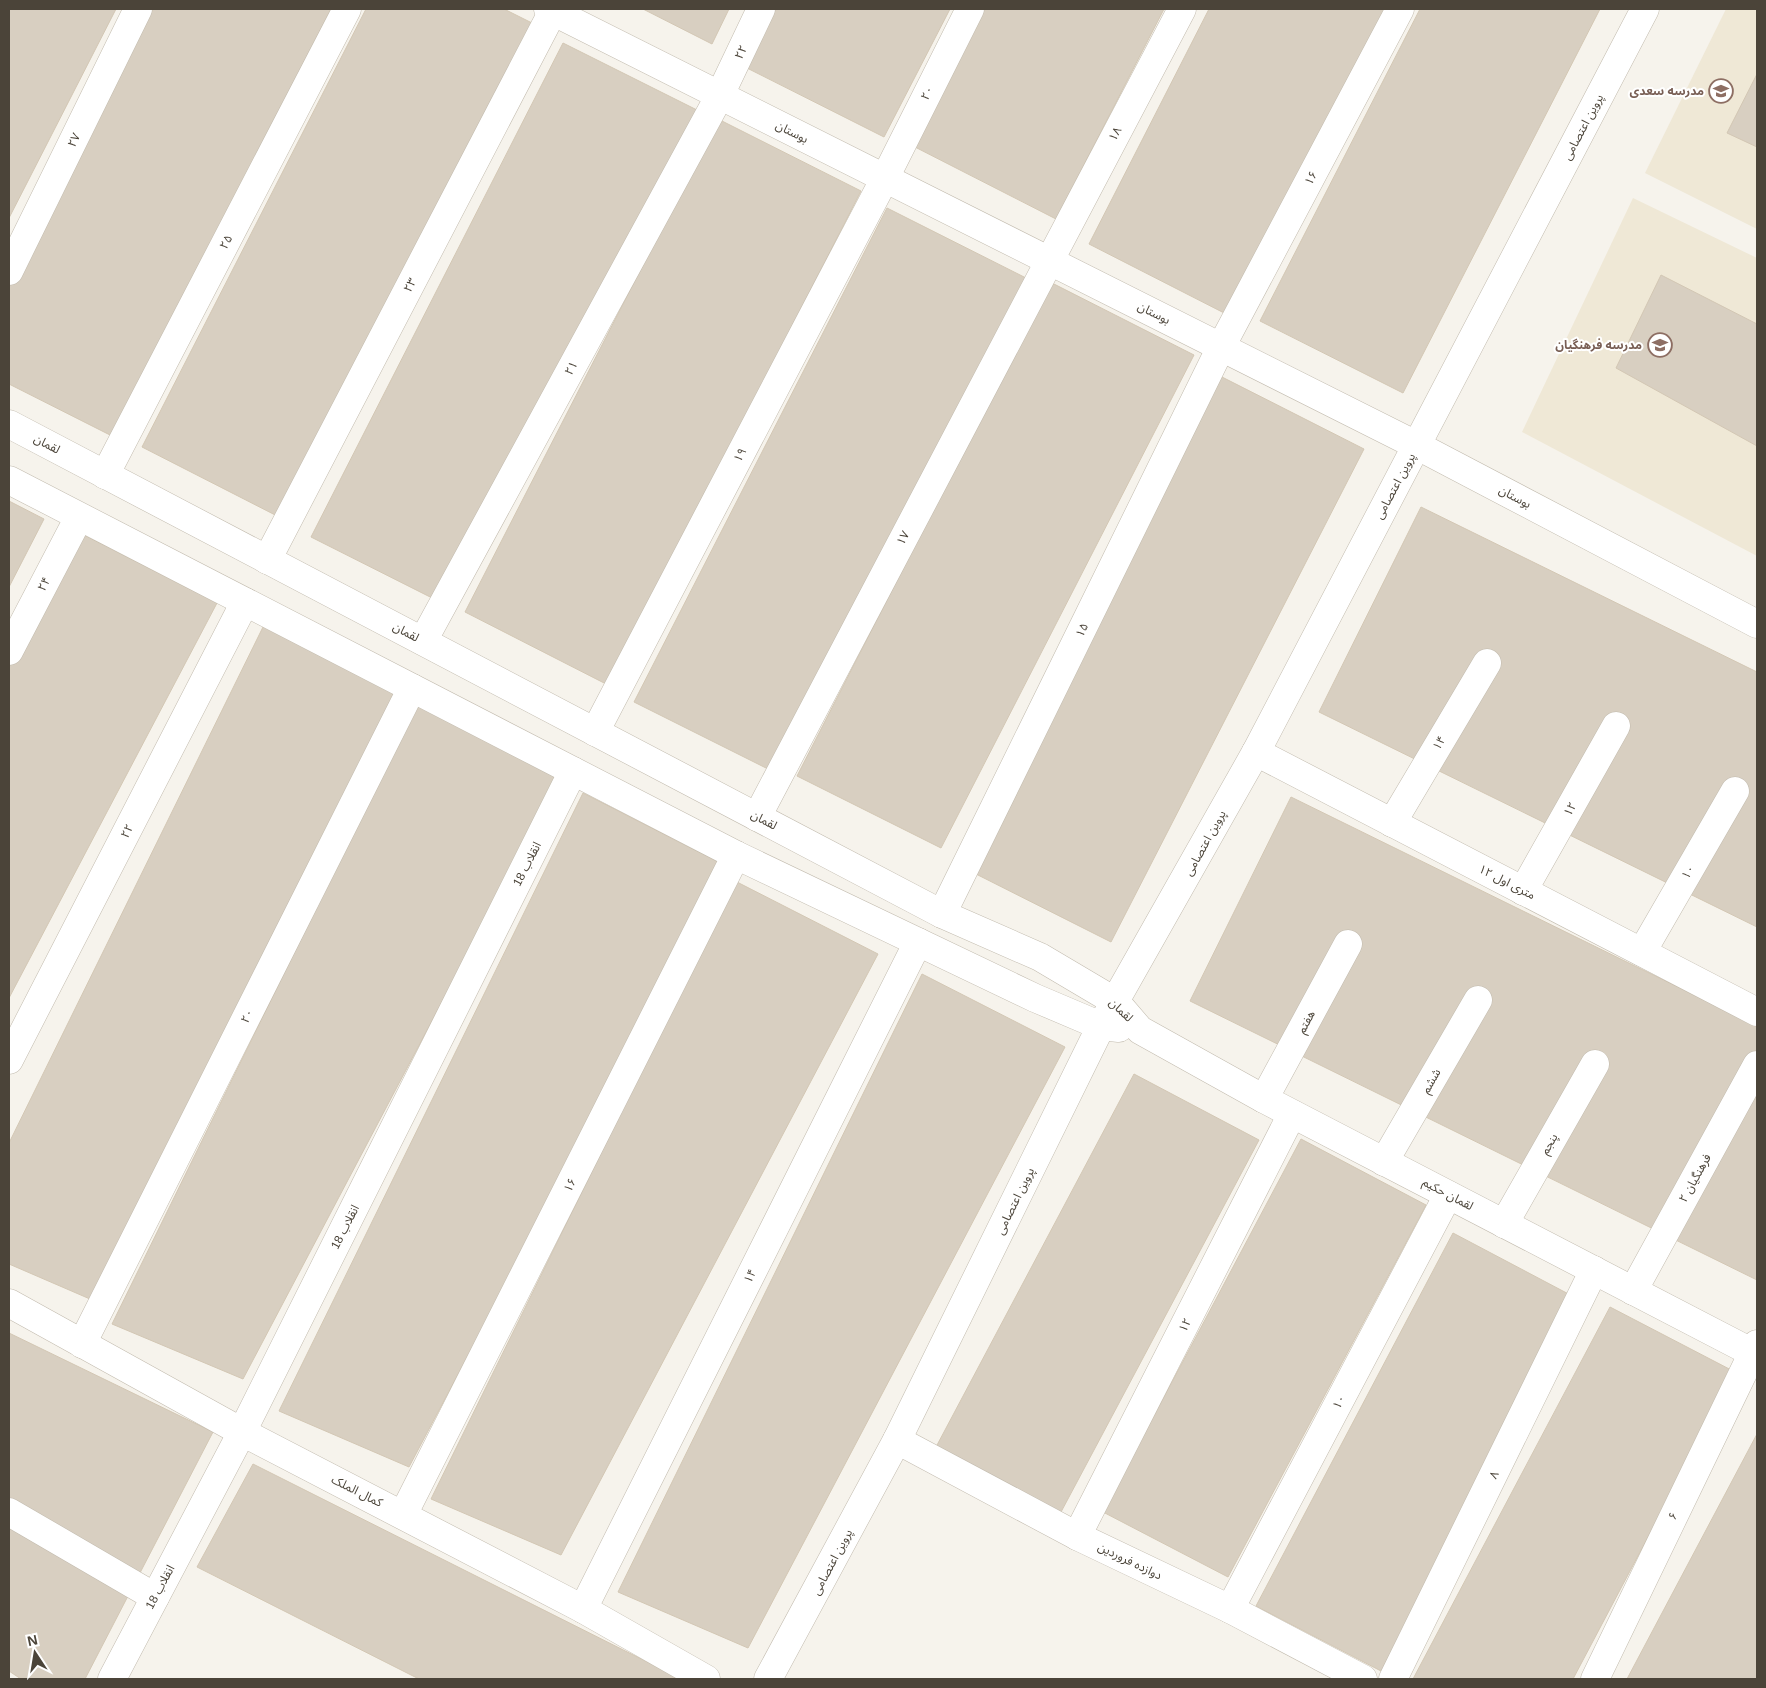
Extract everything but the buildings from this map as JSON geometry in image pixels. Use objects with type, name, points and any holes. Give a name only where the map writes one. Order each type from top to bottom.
[{"type":"street","name":"۲۷","points":[[9,271],[138,9]]},
{"type":"street","name":"۲۵","points":[[105,474],[348,9]]},
{"type":"street","name":"۲۲","points":[[720,95],[761,9]]},
{"type":"street","name":"۲۰","points":[[885,178],[970,9]]},
{"type":"street","name":"۱۸","points":[[1049,260],[1182,9]]},
{"type":"street","name":"۱۶","points":[[1221,347],[1400,9]]},
{"type":"street","name":"پروین اعتصامی","points":[[768,1679],[897,1440],[1101,1026],[1256,752],[1645,9]]},
{"type":"street","name":"بوستان","points":[[552,10],[1416,445],[1757,624]]},
{"type":"street","name":"۲۳","points":[[267,560],[552,10]]},
{"type":"street","name":"۲۱","points":[[422,641],[720,95]]},
{"type":"street","name":"۱۹","points":[[595,732],[885,178]]},
{"type":"street","name":"۱۷","points":[[758,817],[1049,260]]},
{"type":"street","name":"۱۵","points":[[942,914],[1221,347]]},
{"type":"street","name":"لقمان","points":[[9,424],[942,914],[1040,957],[1116,1002],[1140,1030]]},
{"type":"street","name":"لقمان","points":[[9,480],[736,855],[1035,998],[1101,1026],[1140,1030]]},
{"type":"street","name":"۲۴","points":[[9,651],[79,517]]},
{"type":"street","name":"۲۲","points":[[9,1060],[245,602]]},
{"type":"street","name":"۱۴","points":[[1392,823],[1487,664]]},
{"type":"street","name":"۲۰","points":[[82,1344],[412,688]]},
{"type":"street","name":"۱۲","points":[[1524,891],[1616,726]]},
{"type":"street","name":"۱۲ متری اول","points":[[1256,752],[1757,1012]]},
{"type":"street","name":"انقلاب 18","points":[[112,1679],[242,1432],[573,771]]},
{"type":"street","name":"۱۰","points":[[1642,952],[1735,791]]},
{"type":"street","name":"۱۶","points":[[403,1515],[736,855]]},
{"type":"street","name":"۱۴","points":[[583,1609],[918,942]]},
{"type":"street","name":"هفتم","points":[[1264,1099],[1348,944]]},
{"type":"street","name":"ششم","points":[[1384,1162],[1478,1000]]},
{"type":"street","name":"لقمان حکیم","points":[[1140,1030],[1264,1099],[1384,1162],[1633,1291],[1756,1351]]},
{"type":"street","name":"پنجم","points":[[1504,1224],[1595,1064]]},
{"type":"street","name":"فرهنگیان ۲","points":[[1633,1291],[1757,1065]]},
{"type":"street","name":"۱۲","points":[[1077,1536],[1292,1114]]},
{"type":"street","name":"۱۰","points":[[1230,1609],[1448,1195]]},
{"type":"street","name":"۸","points":[[1393,1679],[1594,1270]]},
{"type":"street","name":"کمال الملک","points":[[9,1303],[242,1432],[583,1609],[706,1679]]},
{"type":"street","name":"۶","points":[[1595,1679],[1756,1351]]},
{"type":"street","name":"دوازده فروردین","points":[[897,1440],[1077,1536],[1230,1609],[1364,1679]]},
{"type":"street","points":[[9,1512],[155,1597]]},
{"type":"shaded area","name":"مدرسه سعدی","points":[[1726,9],[1757,9],[1757,229],[1645,173]]},
{"type":"shaded area","name":"مدرسه فرهنگیان","points":[[1633,198],[1757,258],[1757,556],[1522,432]]},
{"type":"place","name":"مدرسه سعدی","points":[[1721,91]]},
{"type":"place","name":"مدرسه فرهنگیان","points":[[1660,345]]}]
